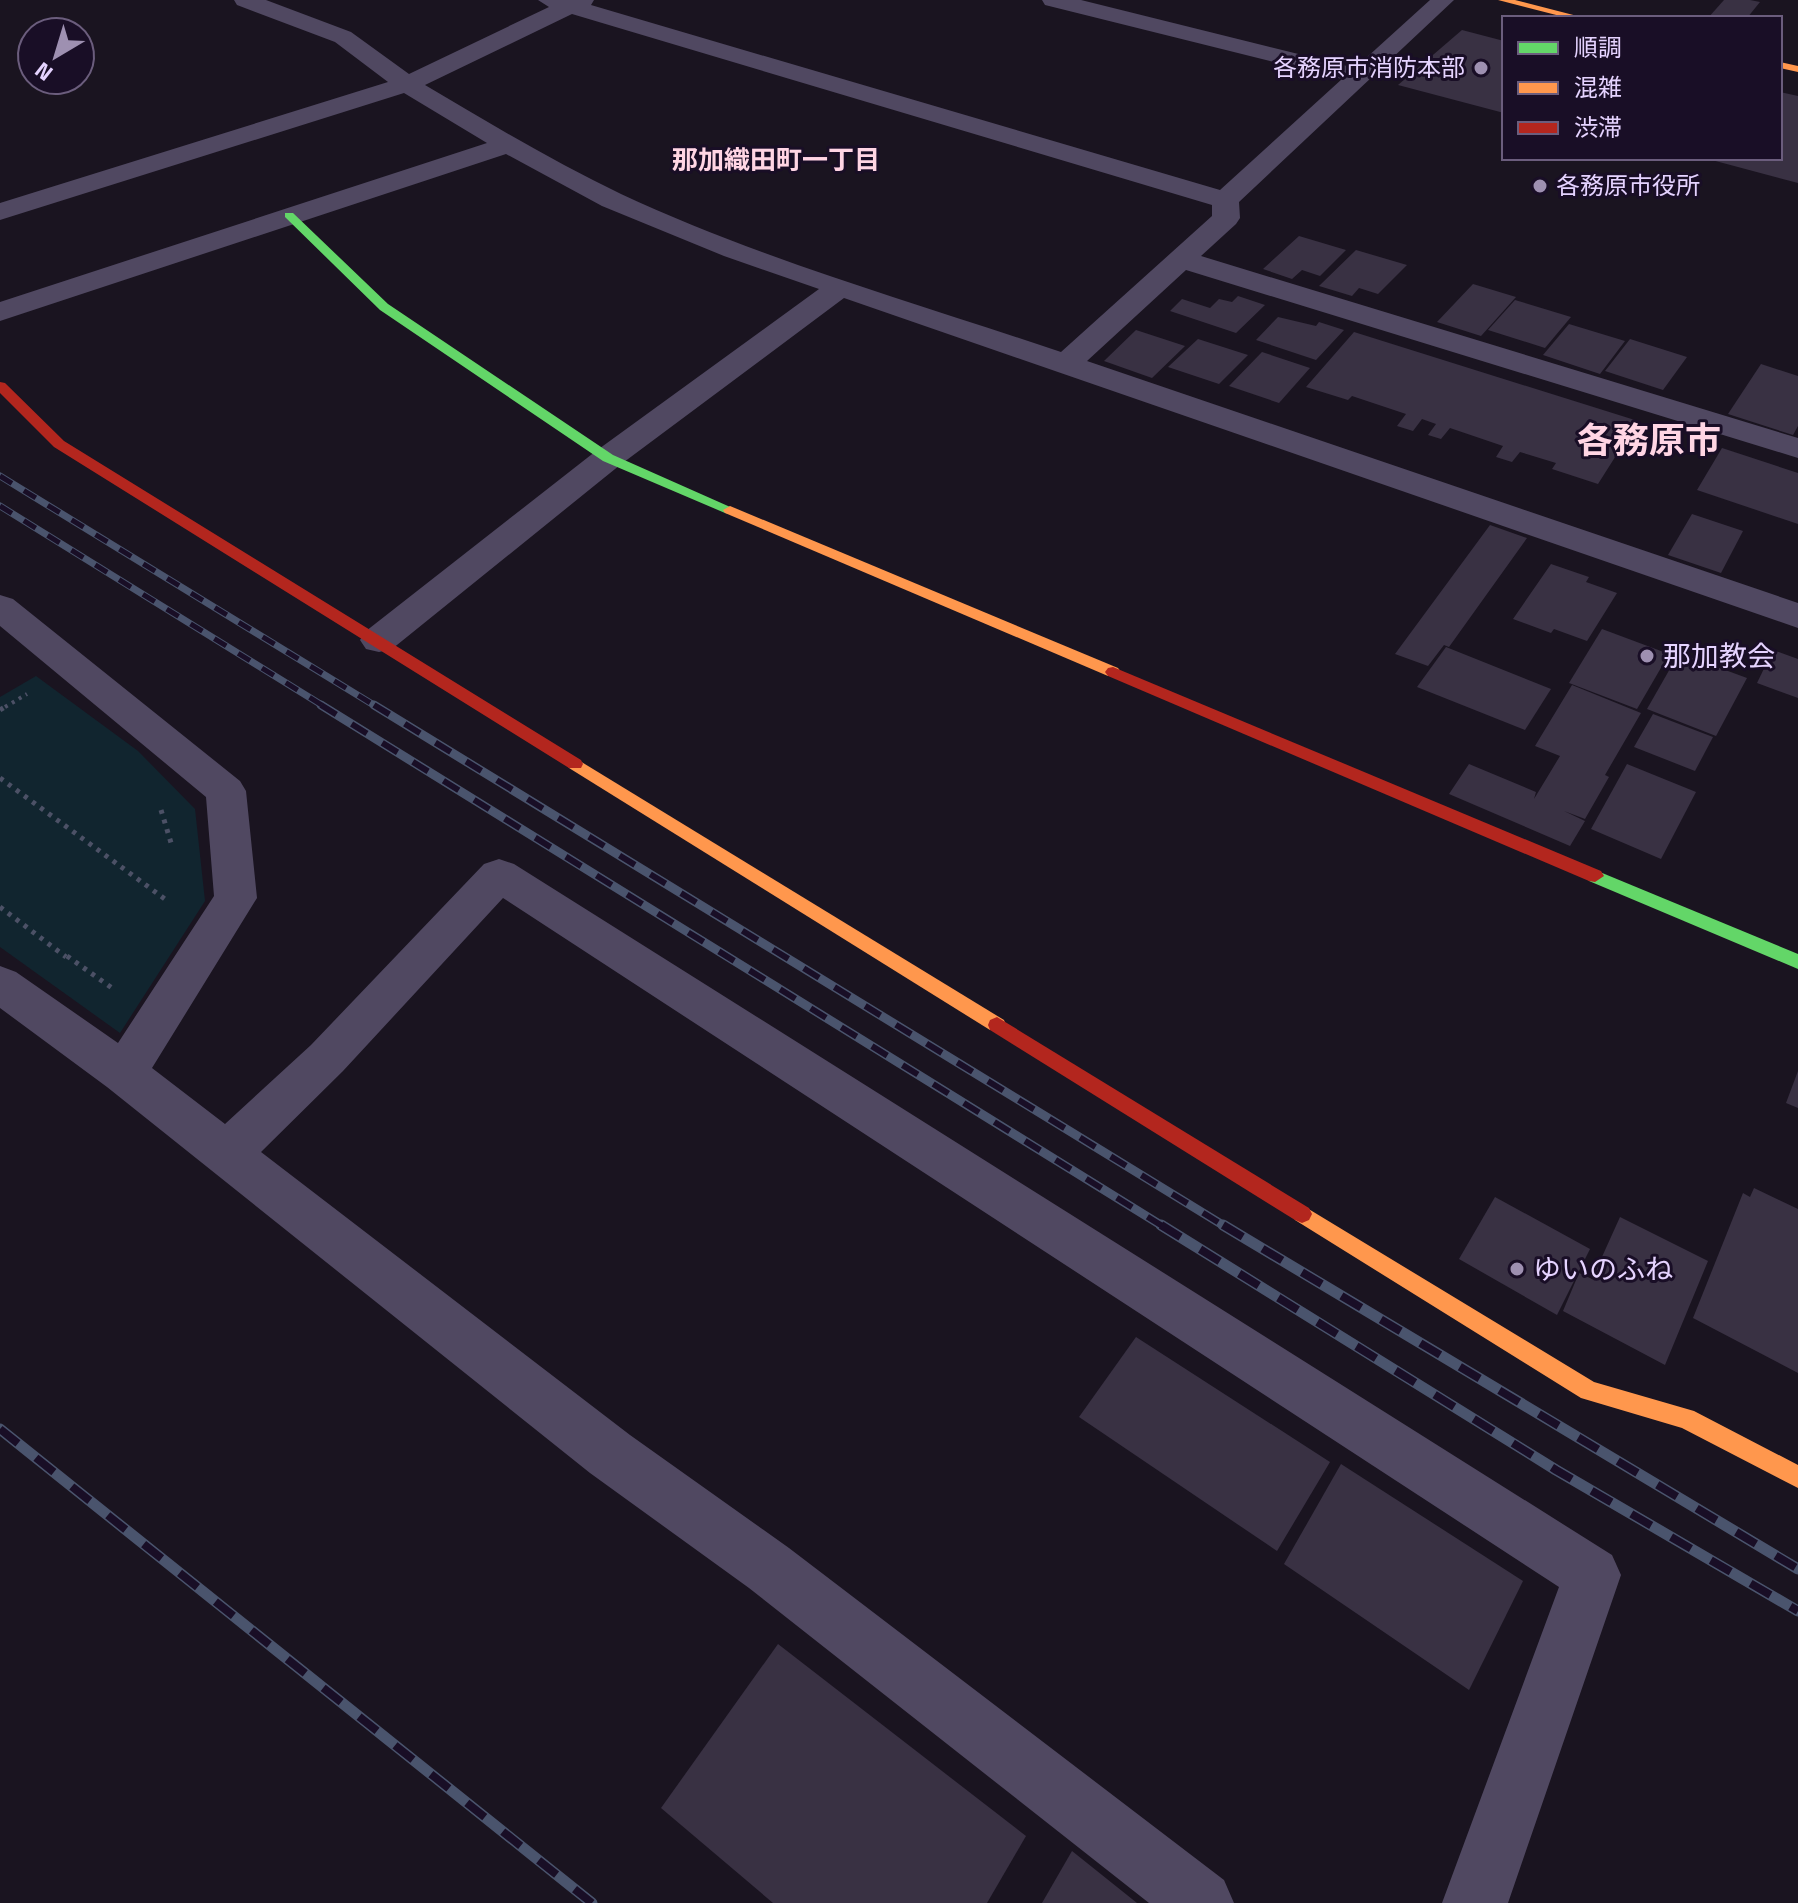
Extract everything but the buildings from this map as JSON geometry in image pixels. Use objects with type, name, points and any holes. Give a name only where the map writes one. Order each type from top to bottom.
[{"type":"street","points":[[245,0],[343,37],[407,84],[508,145],[612,200],[734,250],[1798,616]]},
{"type":"street","points":[[1053,0],[1358,76]]},
{"type":"street","points":[[1225,200],[1443,0]]},
{"type":"street","points":[[1503,0],[1571,16]]},
{"type":"street","points":[[0,212],[407,84],[568,2],[1225,200]]},
{"type":"street","points":[[0,312],[508,145]]},
{"type":"street","points":[[1066,364],[1226,218],[1225,200]]},
{"type":"street","points":[[289,215],[384,307],[608,458],[1798,962]]},
{"type":"street","points":[[1182,259],[1798,448]]},
{"type":"street","points":[[379,640],[608,458],[839,288]]},
{"type":"street","points":[[0,386],[59,444],[1589,1391],[1686,1419],[1798,1477]]},
{"type":"street","points":[[0,607],[226,791],[236,898],[124,1073]]},
{"type":"street","points":[[227,1153],[327,1058],[499,875],[1592,1575],[1475,1903]]},
{"type":"street","points":[[0,984],[124,1073],[610,1454],[769,1568],[1201,1903]]},
{"type":"path","points":[[0,778],[176,907]]},
{"type":"path","points":[[152,802],[164,812],[174,855]]},
{"type":"path","points":[[67,956],[113,989],[122,977]]},
{"type":"shaded area","points":[[36,676],[138,751],[195,809],[205,901],[120,1033],[0,947],[0,697]]},
{"type":"railway","points":[[0,476],[377,707]]},
{"type":"railway","points":[[0,506],[325,707]]},
{"type":"railway","points":[[321,705],[1164,1227]]},
{"type":"railway","points":[[374,705],[1226,1227]]},
{"type":"railway","points":[[1161,1225],[1556,1470],[1798,1611]]},
{"type":"railway","points":[[1223,1225],[1798,1569]]},
{"type":"railway","points":[[0,1429],[592,1903]]},
{"type":"traffic: fast","points":[[289,215],[384,307],[608,458],[730,510]]},
{"type":"traffic: fast","points":[[1595,876],[1798,962]]},
{"type":"traffic: slow","points":[[1503,0],[1571,16]]},
{"type":"traffic: slow","points":[[1782,65],[1798,69]]},
{"type":"traffic: slow","points":[[730,510],[1113,672]]},
{"type":"traffic: slow","points":[[575,764],[997,1025]]},
{"type":"traffic: slow","points":[[1302,1214],[1589,1391],[1686,1419],[1798,1477]]},
{"type":"traffic: jam","points":[[0,386],[59,444],[575,764]]},
{"type":"traffic: jam","points":[[1113,672],[1595,876]]},
{"type":"traffic: jam","points":[[997,1025],[1302,1214]]},
{"type":"place","name":"各務原市消防本部","points":[[1481,68]]},
{"type":"place","name":"各務原市役所","points":[[1540,186]]},
{"type":"place","name":"那加教会","points":[[1647,656]]},
{"type":"place","name":"ゆいのふね","points":[[1517,1269]]},
{"type":"district","name":"那加織田町一丁目","points":[[776,160]]},
{"type":"district","name":"各務原市","points":[[1649,440]]}]
